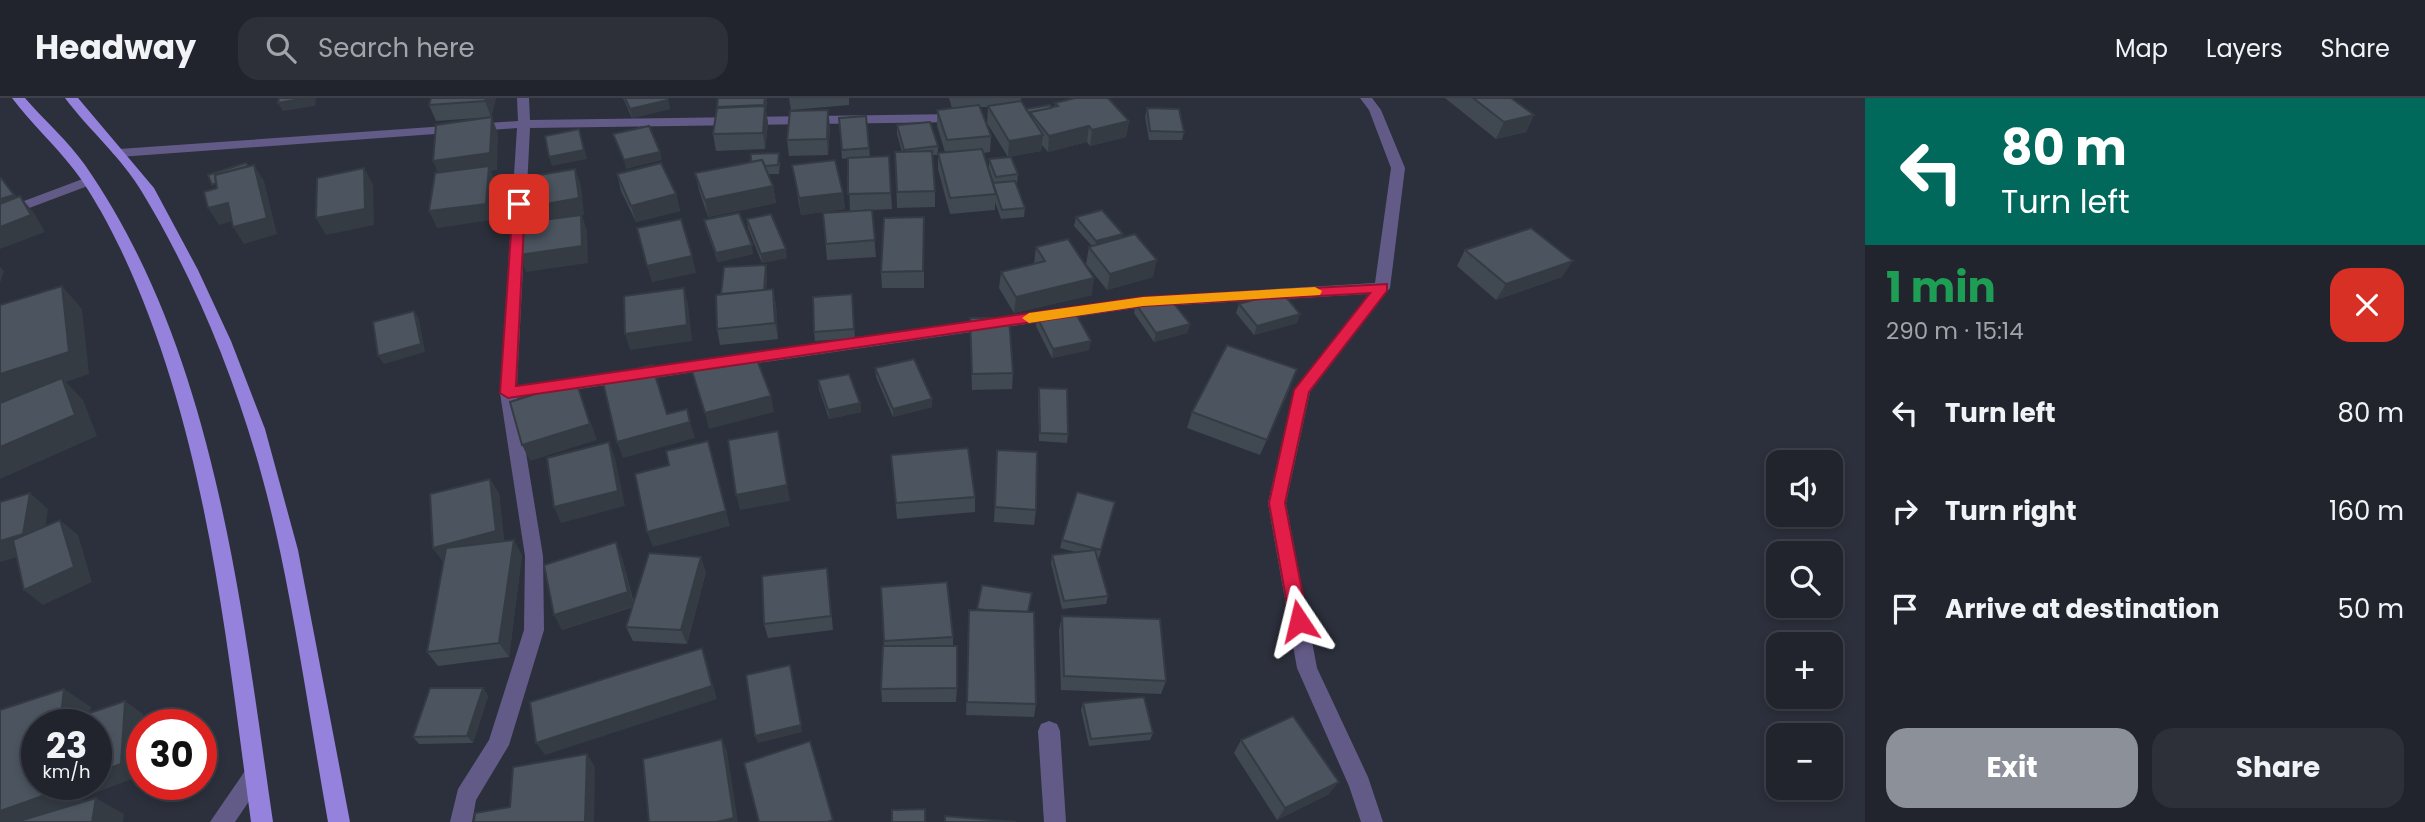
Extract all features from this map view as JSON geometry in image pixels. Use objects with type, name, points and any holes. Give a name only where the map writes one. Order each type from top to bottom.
[{"type":"main road","points":[[18,98],[32,111],[88,181],[111,216],[153,302],[194,431],[225,580],[262,822]]},
{"type":"main road","points":[[71,98],[147,188],[191,270],[223,341],[256,429],[289,550],[339,822]]},
{"type":"street","points":[[461,822],[466,797],[498,745],[534,630],[534,556],[508,393],[524,124],[523,98]]},
{"type":"street","points":[[1366,98],[1375,110],[1398,168],[1382,288],[1302,390],[1277,503],[1307,668],[1360,785],[1372,822]]},
{"type":"street","points":[[119,153],[524,124],[966,117]]},
{"type":"street","points":[[0,215],[88,181]]},
{"type":"street","points":[[508,393],[1143,302],[1382,288]]},
{"type":"street","points":[[1049,731],[1055,822]]},
{"type":"street","points":[[221,822],[255,776]]},
{"type":"building","points":[[279,98],[306,98],[278,103]]},
{"type":"building","points":[[431,98],[486,98],[485,101],[429,105]]},
{"type":"building","points":[[625,98],[667,98],[668,100],[630,109]]},
{"type":"building","points":[[718,98],[765,98],[764,105],[717,107]]},
{"type":"building","points":[[1075,98],[1108,98],[1129,121],[1092,130],[1089,126],[1049,136],[1030,112],[1058,106],[1055,103]]},
{"type":"building","points":[[1473,98],[1511,98],[1534,115],[1504,122]]},
{"type":"building","points":[[1021,101],[1043,135],[1009,141],[988,106]]},
{"type":"building","points":[[979,105],[991,136],[947,140],[937,110]]},
{"type":"building","points":[[1050,105],[1051,108],[1030,112],[1030,115],[1026,109]]},
{"type":"building","points":[[765,106],[763,133],[713,134],[717,108]]},
{"type":"building","points":[[1147,108],[1179,109],[1184,132],[1150,131]]},
{"type":"building","points":[[828,110],[827,139],[787,140],[790,111]]},
{"type":"building","points":[[866,116],[869,148],[842,150],[839,118]]},
{"type":"building","points":[[492,117],[490,153],[433,161],[436,125]]},
{"type":"building","points":[[930,122],[938,146],[904,150],[897,125]]},
{"type":"building","points":[[649,126],[660,152],[624,160],[613,134]]},
{"type":"building","points":[[579,129],[584,150],[549,157],[545,136]]},
{"type":"building","points":[[982,149],[996,194],[950,198],[938,153]]},
{"type":"building","points":[[932,151],[935,191],[897,192],[895,152]]},
{"type":"building","points":[[779,153],[778,165],[765,166],[762,160],[751,162],[751,154]]},
{"type":"building","points":[[889,156],[891,193],[848,194],[848,158]]},
{"type":"building","points":[[1011,157],[1018,174],[996,177],[989,159]]},
{"type":"building","points":[[762,160],[773,186],[705,200],[695,173]]},
{"type":"building","points":[[835,160],[843,193],[799,198],[792,165]]},
{"type":"building","points":[[246,163],[248,166],[215,175],[216,183],[212,185],[208,175]]},
{"type":"building","points":[[661,163],[676,194],[631,206],[617,174]]},
{"type":"building","points":[[254,165],[267,218],[233,227],[228,203],[208,208],[204,192],[217,188],[215,175]]},
{"type":"building","points":[[489,166],[486,204],[429,211],[435,173]]},
{"type":"building","points":[[364,168],[365,209],[316,218],[317,178]]},
{"type":"building","points":[[575,169],[579,198],[524,208],[522,178]]},
{"type":"building","points":[[1,178],[14,195],[0,199]]},
{"type":"building","points":[[1015,181],[1025,208],[1002,210],[993,183]]},
{"type":"building","points":[[20,196],[31,215],[0,227],[0,204]]},
{"type":"building","points":[[872,210],[875,240],[826,244],[823,213]]},
{"type":"building","points":[[1102,210],[1123,234],[1096,241],[1076,217]]},
{"type":"building","points":[[739,213],[752,245],[716,253],[704,220]]},
{"type":"building","points":[[771,214],[786,249],[761,254],[747,219]]},
{"type":"building","points":[[581,215],[582,246],[519,255],[520,223]]},
{"type":"building","points":[[924,217],[923,271],[881,272],[884,218]]},
{"type":"building","points":[[681,219],[692,256],[647,266],[637,228]]},
{"type":"building","points":[[1531,228],[1573,261],[1506,284],[1465,250]]},
{"type":"building","points":[[1135,234],[1157,260],[1110,274],[1089,247]]},
{"type":"building","points":[[1068,239],[1094,278],[1016,297],[1001,272],[1045,261],[1036,247]]},
{"type":"building","points":[[766,265],[764,290],[721,294],[724,267]]},
{"type":"building","points":[[62,286],[69,352],[0,374],[0,305]]},
{"type":"building","points":[[684,288],[687,325],[625,334],[624,296]]},
{"type":"building","points":[[773,289],[775,323],[717,329],[716,295]]},
{"type":"building","points":[[1282,292],[1300,314],[1257,326],[1239,304]]},
{"type":"building","points":[[852,294],[854,329],[814,332],[813,297]]},
{"type":"building","points":[[1168,296],[1190,324],[1156,333],[1136,304]]},
{"type":"building","points":[[1074,310],[1091,341],[1053,349],[1037,317]]},
{"type":"building","points":[[414,311],[421,344],[378,356],[373,322]]},
{"type":"building","points":[[970,318],[1009,318],[1013,373],[972,374]]},
{"type":"building","points":[[1227,345],[1297,369],[1267,440],[1192,412]]},
{"type":"building","points":[[754,352],[771,396],[705,413],[691,368]]},
{"type":"building","points":[[914,359],[932,399],[893,409],[875,368]]},
{"type":"building","points":[[652,365],[667,414],[687,409],[690,422],[617,442],[602,378]]},
{"type":"building","points":[[849,374],[860,403],[828,410],[818,380]]},
{"type":"building","points":[[62,378],[75,415],[0,447],[0,403]]},
{"type":"building","points":[[576,381],[590,424],[522,445],[510,402]]},
{"type":"building","points":[[1039,388],[1067,389],[1068,434],[1040,433]]},
{"type":"building","points":[[778,431],[787,485],[736,495],[728,440]]},
{"type":"building","points":[[708,441],[726,511],[647,532],[635,474],[669,465],[666,451]]},
{"type":"building","points":[[609,442],[618,491],[554,507],[547,458]]},
{"type":"building","points":[[968,448],[975,497],[896,503],[891,455]]},
{"type":"building","points":[[997,450],[1037,452],[1036,510],[995,507]]},
{"type":"building","points":[[490,479],[496,531],[433,548],[430,494]]},
{"type":"building","points":[[1077,492],[1115,502],[1101,550],[1062,540]]},
{"type":"building","points":[[30,493],[23,534],[0,541],[0,502]]},
{"type":"building","points":[[60,520],[74,567],[24,590],[13,540]]},
{"type":"building","points":[[514,540],[499,643],[427,652],[446,548]]},
{"type":"building","points":[[616,542],[628,592],[554,615],[544,565]]},
{"type":"building","points":[[1095,550],[1108,596],[1064,601],[1052,555]]},
{"type":"building","points":[[649,553],[701,557],[681,630],[626,627]]},
{"type":"building","points":[[827,568],[831,616],[764,624],[762,576]]},
{"type":"building","points":[[947,582],[953,637],[884,641],[881,587]]},
{"type":"building","points":[[982,585],[1032,593],[1028,612],[977,609]]},
{"type":"building","points":[[969,610],[1034,612],[1036,704],[967,702]]},
{"type":"building","points":[[1062,616],[1160,619],[1166,681],[1064,676]]},
{"type":"building","points":[[883,646],[957,646],[957,688],[881,689]]},
{"type":"building","points":[[702,648],[712,686],[536,743],[530,702]]},
{"type":"building","points":[[790,665],[801,725],[755,736],[746,675]]},
{"type":"building","points":[[430,688],[483,688],[467,736],[413,737]]},
{"type":"building","points":[[64,689],[62,709],[21,709],[21,800],[31,800],[0,811],[0,710]]},
{"type":"building","points":[[1144,697],[1153,733],[1091,739],[1083,703]]},
{"type":"building","points":[[125,701],[121,764],[112,767],[112,709],[101,709]]},
{"type":"building","points":[[1293,716],[1339,782],[1285,808],[1241,740]]},
{"type":"building","points":[[722,739],[734,818],[717,822],[649,822],[643,759]]},
{"type":"building","points":[[810,741],[833,820],[759,822],[744,763]]},
{"type":"building","points":[[587,754],[585,822],[474,822],[475,813],[510,807],[513,767]]},
{"type":"building","points":[[89,800],[96,800],[92,822],[16,822]]},
{"type":"building","points":[[925,809],[925,822],[892,822],[892,810]]},
{"type":"building","points":[[945,816],[1016,822],[945,822]]},
{"type":"slow traffic","points":[[1029,318],[1143,302],[1315,291]]},
{"type":"route","points":[[519,204],[508,393],[1143,302],[1382,288],[1302,390],[1277,503],[1299,621]]}]
